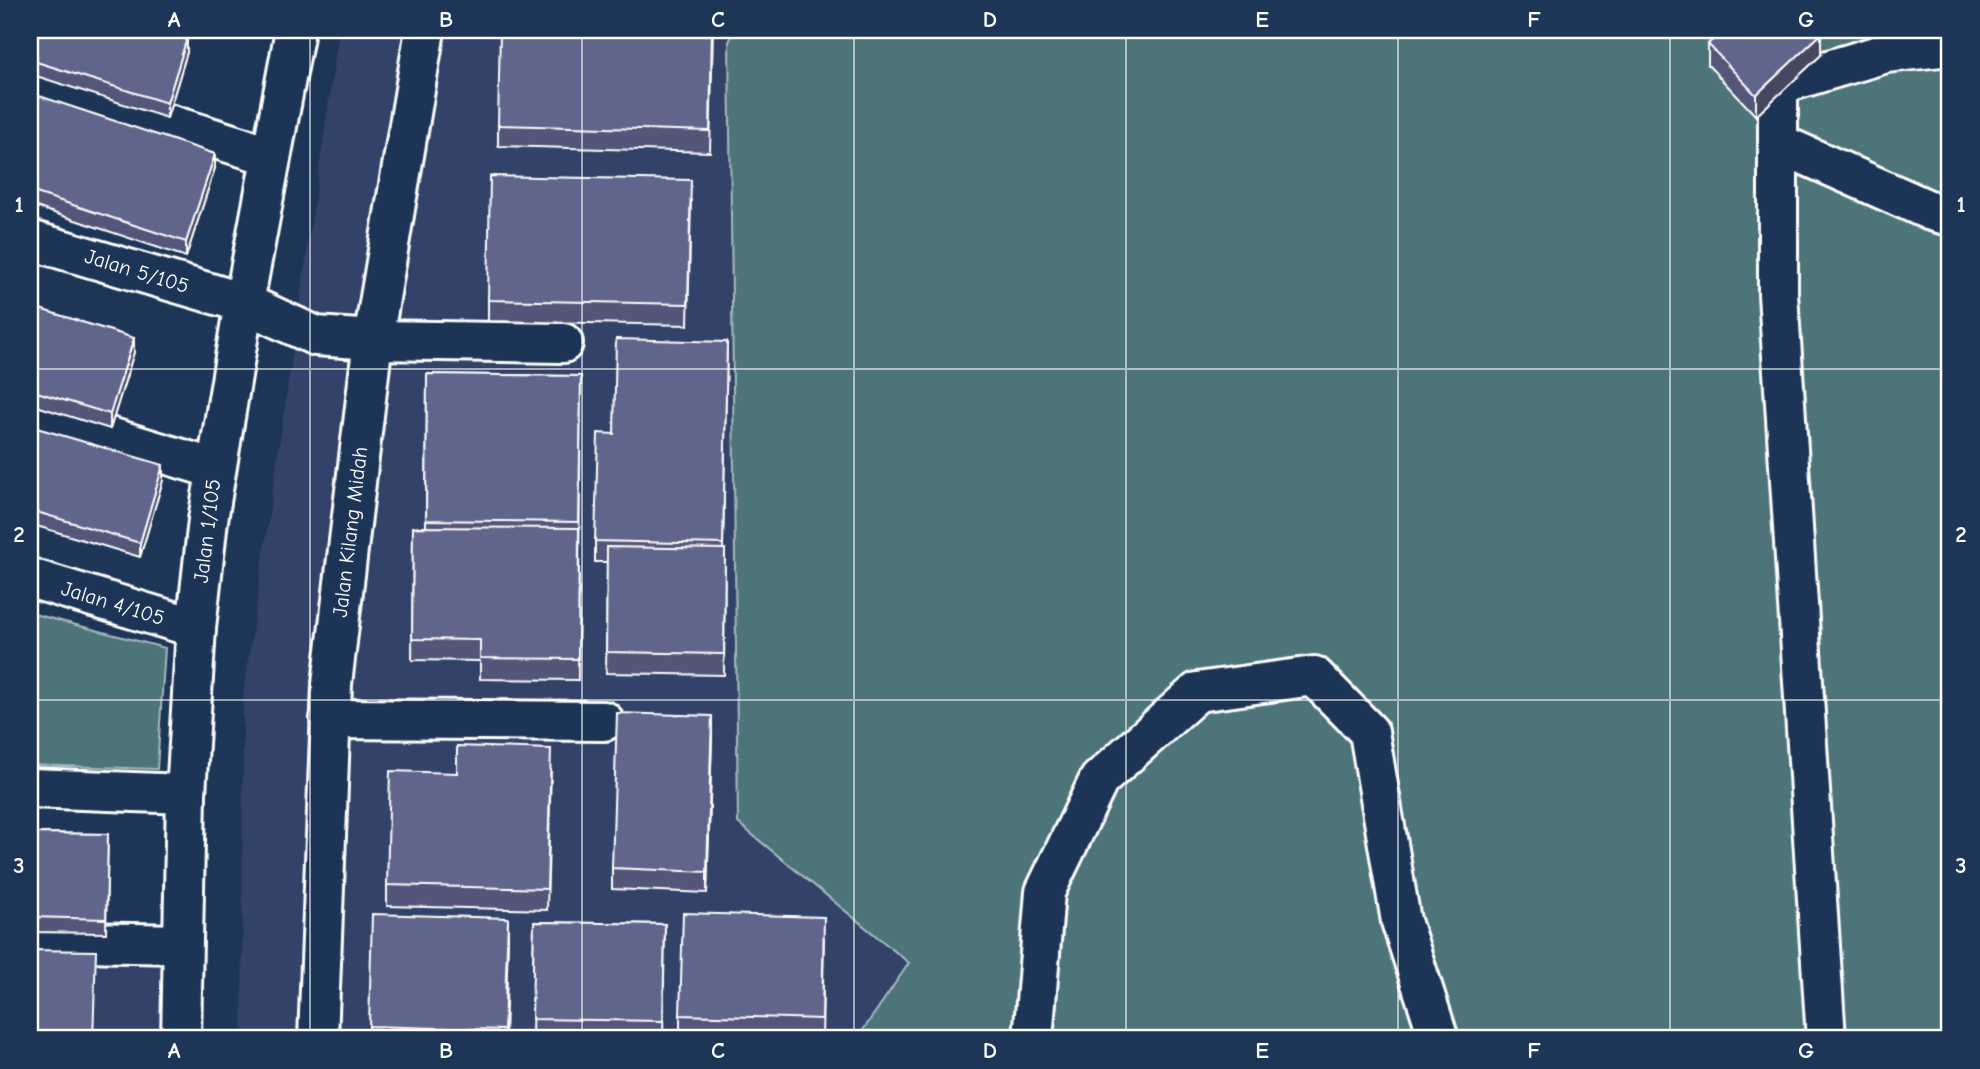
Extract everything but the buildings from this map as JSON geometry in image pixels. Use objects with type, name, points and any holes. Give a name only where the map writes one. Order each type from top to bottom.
[{"type":"street","name":"Jalan 1/105","points":[[181,1039],[186,794],[196,628],[215,470],[295,30]]},
{"type":"street","name":"Jalan Kilang Midah","points":[[318,1039],[331,684],[373,340],[425,30]]},
{"type":"street","points":[[1743,30],[1779,85],[1778,294],[1826,1039]]},
{"type":"street","points":[[1779,85],[1886,53],[1950,46]]},
{"type":"street","points":[[30,81],[271,156]]},
{"type":"street","points":[[1778,143],[1931,211],[1950,216]]},
{"type":"street","name":"Jalan 5/105","points":[[30,240],[244,303],[316,336],[373,340],[563,343]]},
{"type":"street","points":[[30,413],[215,470]]},
{"type":"street","name":"Jalan 4/105","points":[[30,578],[196,628]]},
{"type":"street","points":[[1033,1039],[1045,892],[1099,780],[1197,692],[1314,676],[1369,732],[1401,921],[1439,1039]]},
{"type":"street","points":[[330,719],[604,721]]},
{"type":"street","points":[[30,788],[186,794]]},
{"type":"street","points":[[30,941],[182,944]]},
{"type":"shaded area","points":[[339,30],[730,30],[738,823],[909,964],[857,1039],[242,1039],[243,696]]},
{"type":"shaded area","points":[[30,954],[167,957],[167,1039],[30,1039]]},
{"type":"green space","points":[[734,30],[1950,30],[1950,1039],[857,1039],[909,963],[738,823],[729,42]]},
{"type":"green space","points":[[30,613],[165,648],[157,769],[30,765]]}]
